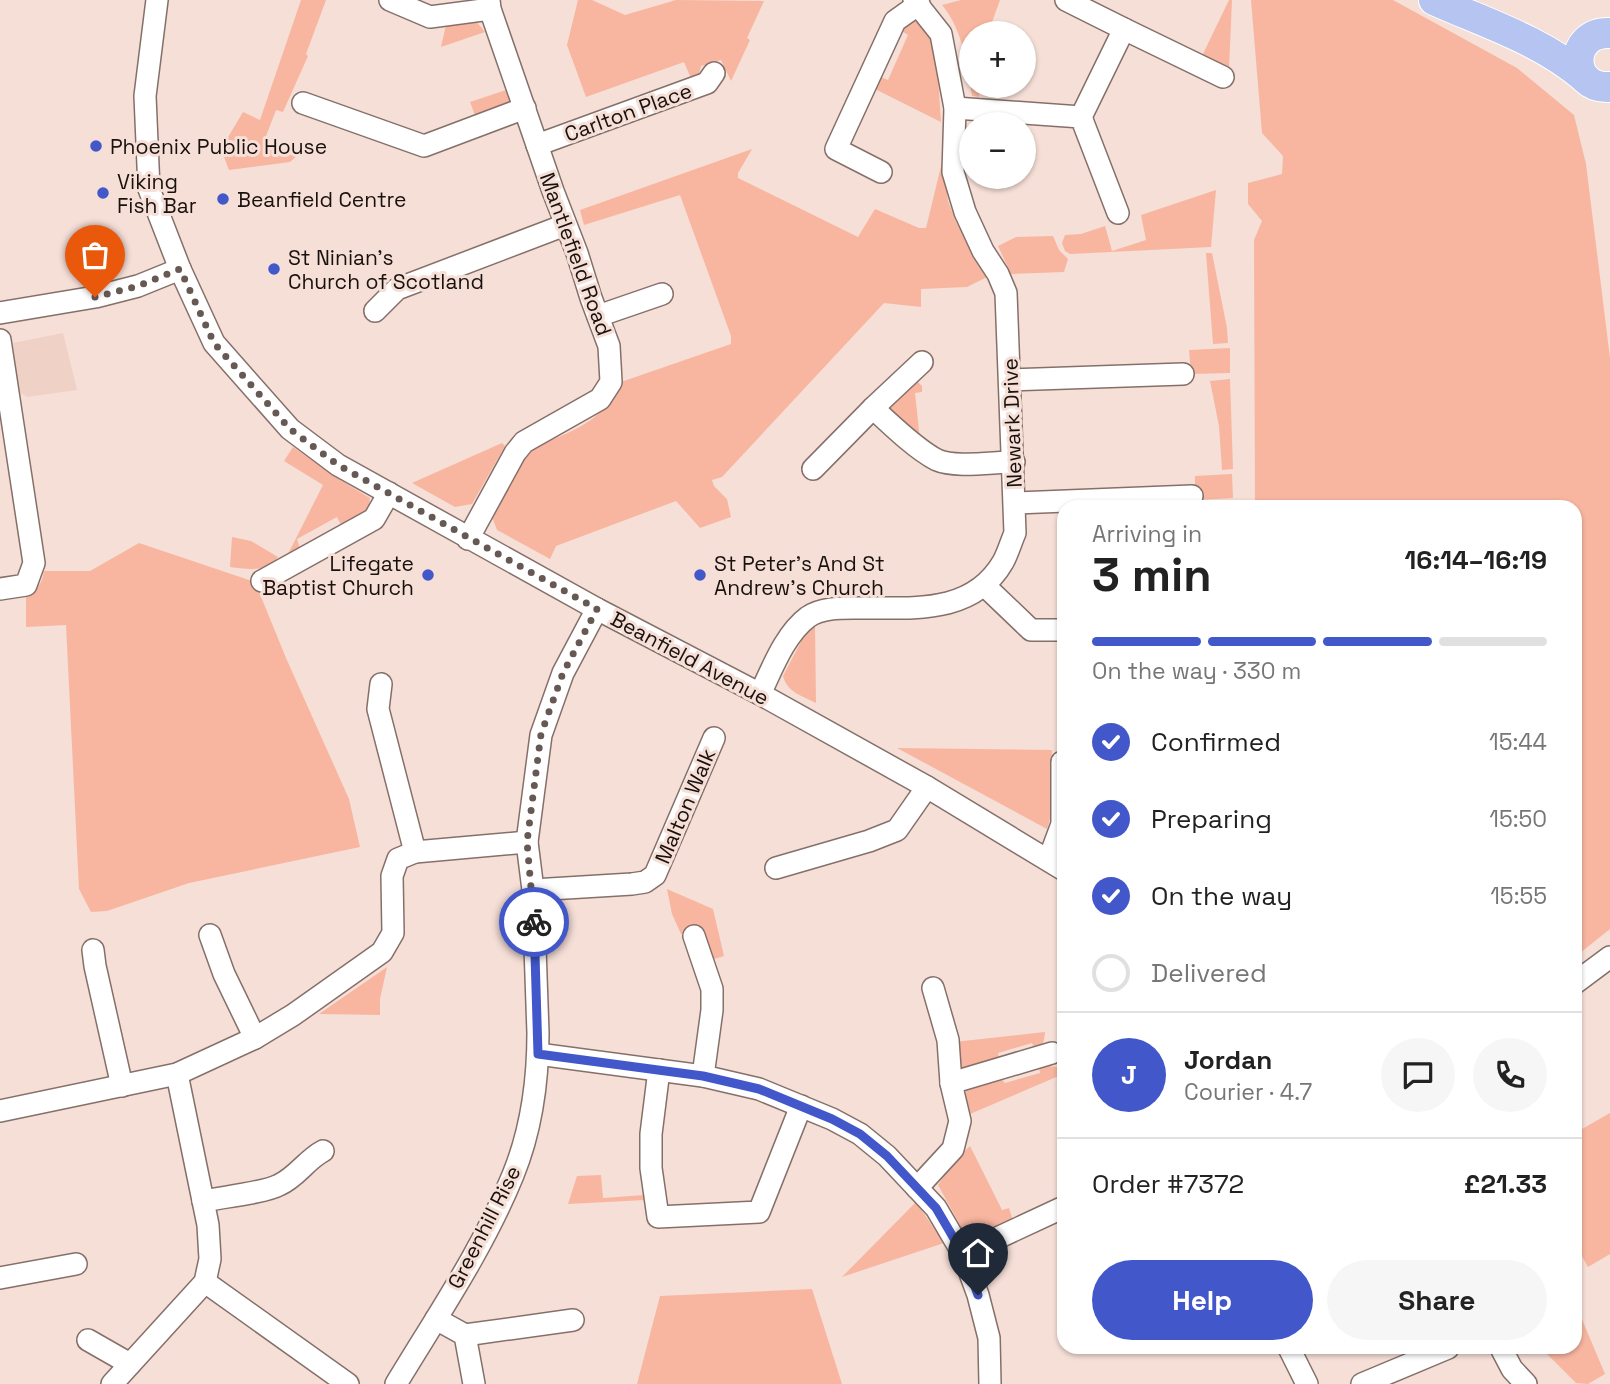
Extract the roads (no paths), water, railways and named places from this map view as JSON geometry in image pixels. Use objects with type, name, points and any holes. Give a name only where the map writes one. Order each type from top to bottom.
[{"type":"highway","points":[[1434,0],[1522,36],[1597,82]]},
{"type":"highway","points":[[1522,36],[1603,32]]},
{"type":"highway","points":[[1597,82],[1578,62],[1579,54],[1588,39],[1603,32]]},
{"type":"street","name":"Beanfield Avenue","points":[[158,0],[145,76],[149,189],[180,269],[214,343],[290,429],[338,465],[468,539],[760,694],[926,787],[1056,865]]},
{"type":"street","points":[[390,0],[430,17],[490,5]]},
{"type":"street","points":[[1066,0],[1124,29],[1210,78]]},
{"type":"street","points":[[881,172],[836,149],[895,21],[917,2]]},
{"type":"street","name":"Newark Drive","points":[[760,694],[796,629],[807,618],[817,612],[836,608],[943,606],[964,598],[985,586],[1003,562],[1015,533],[1006,293],[965,212],[953,172],[956,108],[941,34],[917,2]]},
{"type":"street","name":"Mantlefield Road","points":[[468,539],[524,442],[600,399],[611,382],[610,346],[578,253],[565,225],[490,5]]},
{"type":"street","points":[[1118,213],[1081,117],[1124,29]]},
{"type":"street","name":"Carlton Place","points":[[537,145],[707,83],[714,73]]},
{"type":"street","points":[[303,103],[424,146],[525,108]]},
{"type":"street","points":[[956,108],[1081,117]]},
{"type":"street","points":[[374,311],[397,289],[565,225]]},
{"type":"street","points":[[0,313],[95,297],[138,286],[180,269]]},
{"type":"street","points":[[598,316],[649,293]]},
{"type":"street","points":[[0,340],[34,563],[26,585],[0,589]]},
{"type":"street","points":[[824,467],[873,408],[922,362]]},
{"type":"street","points":[[1010,380],[1184,374]]},
{"type":"street","points":[[873,408],[899,432],[937,460],[952,463],[1014,462]]},
{"type":"street","points":[[1015,503],[1136,489],[1192,496]]},
{"type":"street","points":[[275,580],[374,519],[389,494]]},
{"type":"street","points":[[985,586],[1031,630],[1057,630]]},
{"type":"street","name":"Greenhill Rise","points":[[396,1384],[478,1247],[514,1174],[528,1126],[538,1054],[533,890],[527,842],[541,734],[563,673],[597,609]]},
{"type":"street","points":[[381,684],[378,709],[415,852]]},
{"type":"street","name":"Malton Walk","points":[[533,890],[632,884],[645,882],[655,875],[703,746]]},
{"type":"street","points":[[776,868],[869,841],[897,830],[926,787]]},
{"type":"street","points":[[0,1111],[177,1074],[256,1038],[382,952],[393,933],[392,876],[398,859],[415,852],[527,842]]},
{"type":"street","points":[[210,935],[224,974],[256,1038]]},
{"type":"street","points":[[694,936],[712,989],[712,1010],[703,1076]]},
{"type":"street","points":[[93,950],[122,1087]]},
{"type":"street","points":[[1582,978],[1610,957]]},
{"type":"street","points":[[917,1188],[953,1149],[960,1121],[951,1083],[948,1040],[933,988]]},
{"type":"street","points":[[951,1083],[1052,1053]]},
{"type":"street","points":[[538,1054],[703,1076],[759,1089],[860,1134],[887,1156],[936,1208],[963,1254],[978,1295],[989,1338],[990,1384]]},
{"type":"street","points":[[659,1070],[651,1134],[651,1168],[658,1217],[759,1212],[802,1106]]},
{"type":"street","points":[[112,1384],[205,1282],[211,1259],[208,1225],[177,1074]]},
{"type":"street","points":[[203,1201],[278,1186],[291,1178],[310,1157],[323,1151]]},
{"type":"street","points":[[963,1254],[1057,1210]]},
{"type":"street","points":[[0,1279],[76,1264]]},
{"type":"street","points":[[205,1282],[348,1384]]},
{"type":"street","points":[[436,1319],[465,1335],[569,1326]]},
{"type":"street","points":[[465,1335],[474,1384]]},
{"type":"street","points":[[88,1340],[130,1364]]},
{"type":"street","points":[[1292,1354],[1307,1384]]},
{"type":"street","points":[[1362,1384],[1434,1354]]},
{"type":"street","points":[[1500,1384],[1502,1354]]},
{"type":"street","points":[[1504,1354],[1512,1369],[1526,1384]]},
{"type":"place","name":"Phoenix Public House","points":[[96,146]]},
{"type":"place","name":"Viking Fish Bar","points":[[103,193]]},
{"type":"place","name":"Beanfield Centre","points":[[223,199]]},
{"type":"place","name":"St Ninian's Church of Scotland","points":[[274,269]]},
{"type":"place","name":"Lifegate Baptist Church","points":[[428,575]]},
{"type":"place","name":"St Peter's And St Andrew's Church","points":[[700,575]]}]
